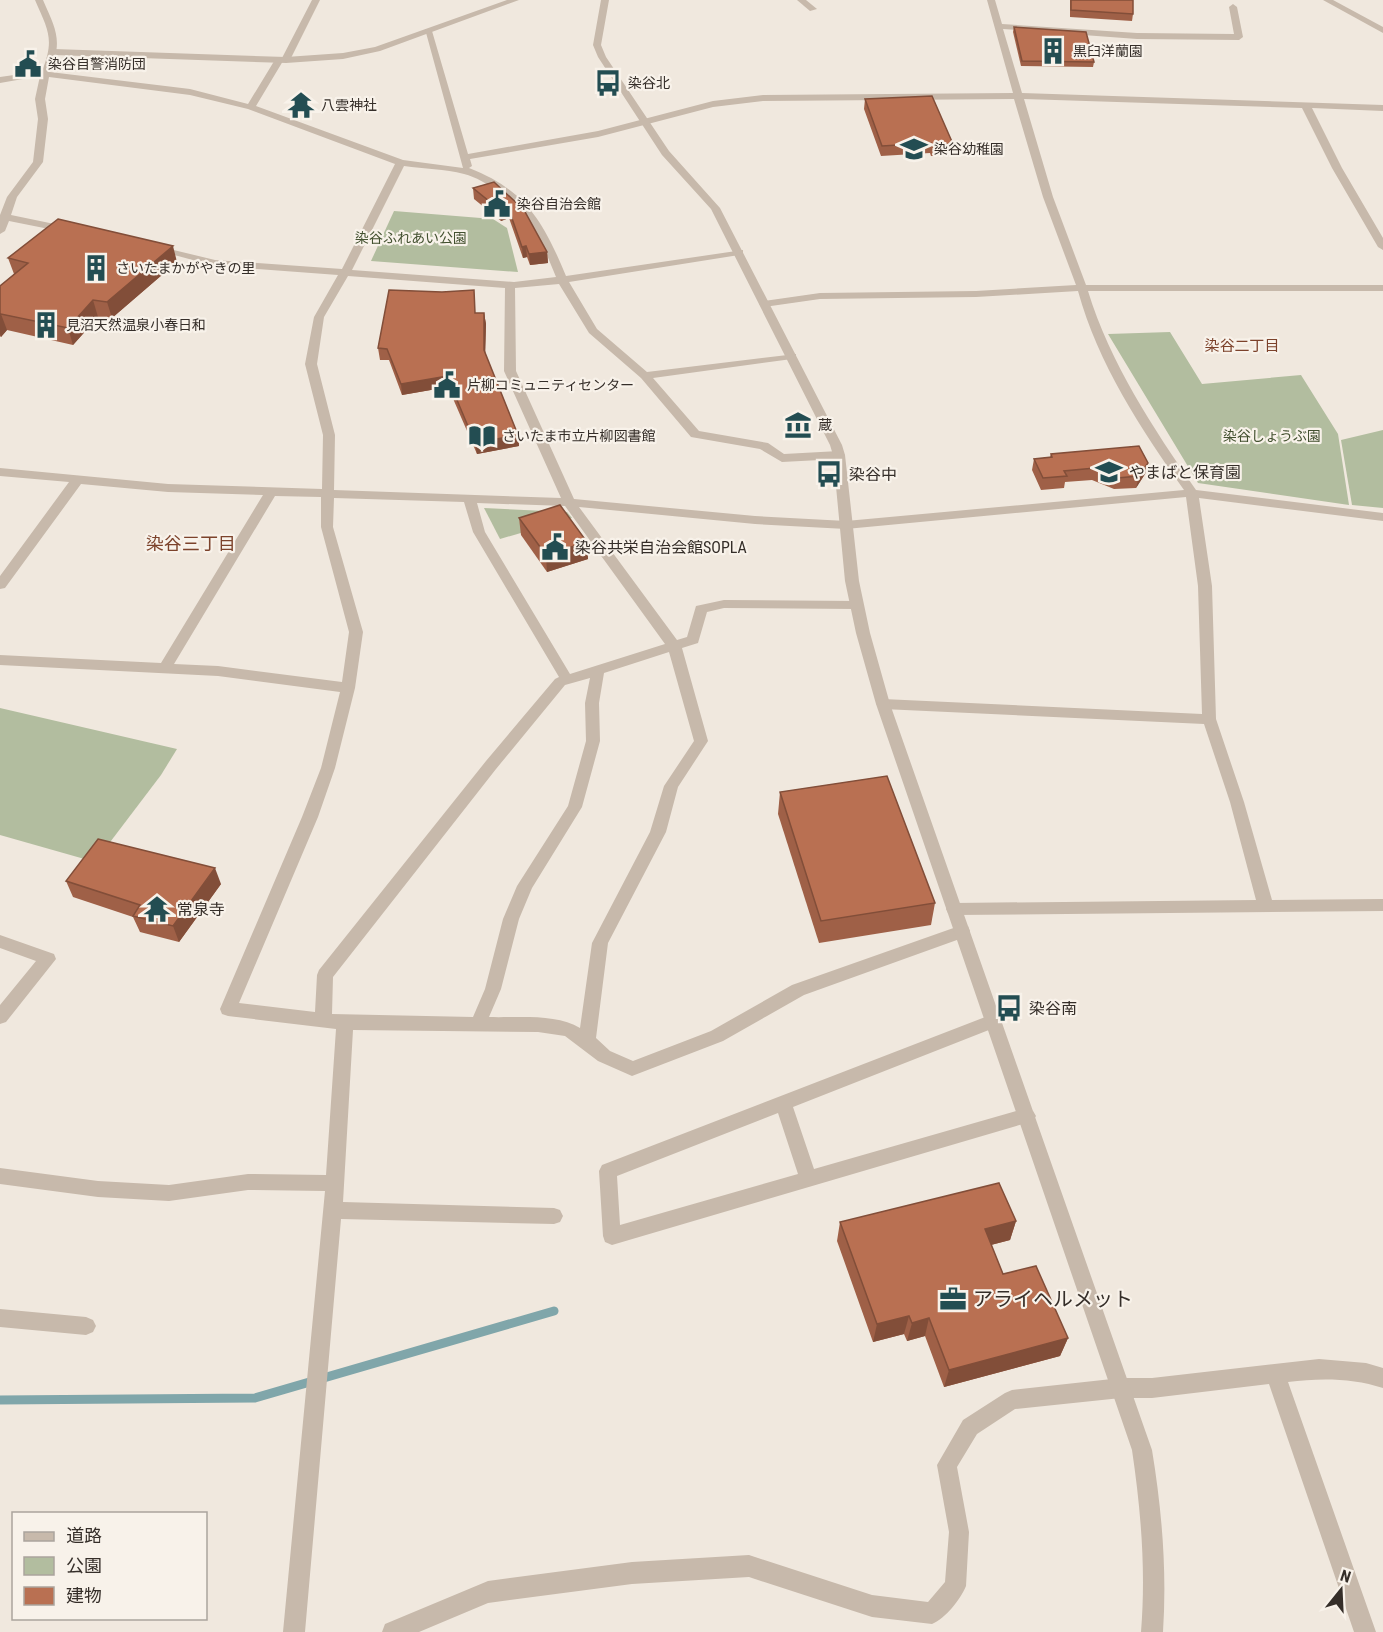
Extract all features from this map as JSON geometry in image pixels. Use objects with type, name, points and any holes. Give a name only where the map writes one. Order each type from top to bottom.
[{"type":"street","points":[[0,231],[12,197],[38,162],[42,119],[40,99],[45,74],[54,52],[52,30],[39,0]]},
{"type":"street","points":[[251,107],[283,60],[316,0]]},
{"type":"street","points":[[54,52],[283,60],[322,59],[359,53],[515,0]]},
{"type":"street","points":[[605,0],[597,45],[602,57],[665,153],[715,208],[792,356],[839,455],[856,605],[883,704],[1142,1450],[1152,1509],[1155,1565],[1152,1632]]},
{"type":"street","points":[[801,0],[813,9]]},
{"type":"street","points":[[991,0],[1048,197],[1082,288],[1093,326],[1117,375],[1162,450],[1192,493],[1205,586],[1209,719],[1237,802],[1266,906]]},
{"type":"street","points":[[1327,0],[1383,30]]},
{"type":"street","points":[[998,26],[1137,36],[1239,37],[1233,7]]},
{"type":"street","points":[[428,31],[465,157],[467,171]]},
{"type":"street","points":[[0,80],[37,73],[190,92],[251,107],[401,163],[467,171],[499,188],[533,218],[544,236],[562,280],[593,331],[645,376],[695,434],[764,446],[782,458],[839,455]]},
{"type":"street","points":[[465,157],[598,134],[713,104],[754,99],[1018,96],[1383,108]]},
{"type":"street","points":[[1305,105],[1337,168],[1383,247]]},
{"type":"street","points":[[401,163],[346,271],[319,317],[311,364],[329,435],[327,527],[356,632],[348,688],[328,768],[310,817],[228,1009],[345,1023],[538,1025],[568,1029],[587,1041],[604,1056],[632,1069],[717,1036],[798,990],[962,931]]},
{"type":"street","points":[[4,217],[81,232]]},
{"type":"street","points":[[148,247],[215,263],[510,284],[562,280],[739,252]]},
{"type":"street","points":[[510,284],[510,371],[569,502],[674,646],[701,741],[671,786],[658,832],[600,943],[587,1041]]},
{"type":"street","points":[[764,304],[820,296],[975,294],[1082,288],[1383,288]]},
{"type":"street","points":[[645,376],[792,356]]},
{"type":"street","points":[[0,472],[168,488],[569,502],[755,520],[846,525],[1192,493],[1383,517]]},
{"type":"street","points":[[0,585],[78,479]]},
{"type":"street","points":[[165,668],[272,491]]},
{"type":"street","points":[[469,498],[479,532],[567,680]]},
{"type":"street","points":[[323,1021],[325,975],[491,765],[560,682],[693,640],[701,609],[724,604],[856,605]]},
{"type":"street","points":[[0,660],[218,671],[348,688]]},
{"type":"street","points":[[478,1024],[493,989],[511,919],[525,886],[575,807],[593,741],[592,703],[598,670]]},
{"type":"street","points":[[883,704],[1209,719]]},
{"type":"street","points":[[954,909],[1383,905]]},
{"type":"street","points":[[0,941],[48,959],[0,1017]]},
{"type":"street","points":[[993,1021],[608,1171],[612,1236],[1027,1116]]},
{"type":"street","points":[[294,1632],[333,1210],[345,1023]]},
{"type":"street","points":[[783,1103],[809,1179]]},
{"type":"street","points":[[0,1176],[98,1189],[169,1193],[248,1182],[333,1183]]},
{"type":"street","points":[[333,1210],[554,1216]]},
{"type":"street","points":[[0,1318],[86,1326]]},
{"type":"street","points":[[393,1632],[488,1592],[632,1573],[749,1566],[872,1606],[932,1613],[955,1586],[959,1532],[947,1465],[970,1426],[1012,1400],[1121,1388],[1152,1388],[1319,1369],[1366,1373],[1383,1378]]},
{"type":"street","points":[[1275,1374],[1365,1632]]},
{"type":"green space","name":"染谷ふれあい公園","points":[[394,211],[493,219],[507,228],[518,272],[371,261]]},
{"type":"green space","name":"染谷しょうぶ園","points":[[1170,332],[1202,384],[1301,375],[1338,434],[1349,505],[1198,483],[1108,334]]},
{"type":"green space","points":[[1383,430],[1383,508],[1352,505],[1341,440]]},
{"type":"green space","points":[[484,508],[567,512],[572,518],[500,539]]},
{"type":"green space","points":[[0,708],[177,749],[161,775],[95,862],[0,835]]},
{"type":"building","points":[[1071,0],[1133,0],[1133,14],[1071,10]]},
{"type":"building","name":"黒臼洋蘭園","points":[[1014,27],[1086,32],[1094,62],[1022,61]]},
{"type":"building","points":[[932,96],[953,144],[882,146],[865,99]]},
{"type":"building","points":[[494,182],[524,210],[547,252],[529,254],[526,246],[522,247],[508,207],[500,210],[473,188]]},
{"type":"building","points":[[58,219],[173,246],[107,302],[93,300],[68,328],[0,315],[0,286],[28,263],[8,258]]},
{"type":"building","name":"片柳コミュニティセンター","points":[[389,290],[442,292],[474,290],[475,313],[484,313],[484,350],[518,435],[475,443],[447,376],[401,384],[387,349],[378,348]]},
{"type":"building","points":[[1139,446],[1148,463],[1139,476],[1117,478],[1095,468],[1064,471],[1067,476],[1043,478],[1034,459],[1052,457],[1051,454]]},
{"type":"building","points":[[560,505],[587,542],[546,555],[519,518]]},
{"type":"building","points":[[887,776],[935,903],[821,921],[780,792]]},
{"type":"building","name":"常泉寺","points":[[98,839],[215,868],[173,926],[133,916],[140,905],[66,881]]},
{"type":"building","points":[[999,1183],[1016,1221],[985,1229],[1003,1274],[1036,1266],[1068,1338],[949,1370],[929,1318],[912,1323],[909,1316],[877,1324],[840,1222]]},
{"type":"waterway","points":[[0,1400],[255,1398],[554,1311]]},
{"type":"place","name":"黒臼洋蘭園","points":[[1053,51]]},
{"type":"place","name":"染谷自警消防団","points":[[28,64]]},
{"type":"place","name":"染谷北","points":[[608,83]]},
{"type":"place","name":"八雲神社","points":[[301,105]]},
{"type":"place","name":"染谷幼稚園","points":[[914,149]]},
{"type":"place","name":"染谷自治会館","points":[[497,204]]},
{"type":"place","name":"さいたまかがやきの里","points":[[96,268]]},
{"type":"place","name":"見沼天然温泉小春日和","points":[[46,325]]},
{"type":"place","name":"片柳コミュニティセンター","points":[[447,385]]},
{"type":"place","name":"蔵","points":[[798,425]]},
{"type":"place","name":"さいたま市立片柳図書館","points":[[482,436]]},
{"type":"place","name":"やまばと保育園","points":[[1109,472]]},
{"type":"place","name":"染谷中","points":[[829,474]]},
{"type":"place","name":"染谷共栄自治会館SOPLA","points":[[555,547]]},
{"type":"place","name":"常泉寺","points":[[157,909]]},
{"type":"place","name":"染谷南","points":[[1009,1008]]},
{"type":"place","name":"アライヘルメット","points":[[953,1299]]},
{"type":"district","name":"染谷二丁目","points":[[1242,346]]},
{"type":"district","name":"染谷三丁目","points":[[191,543]]}]
